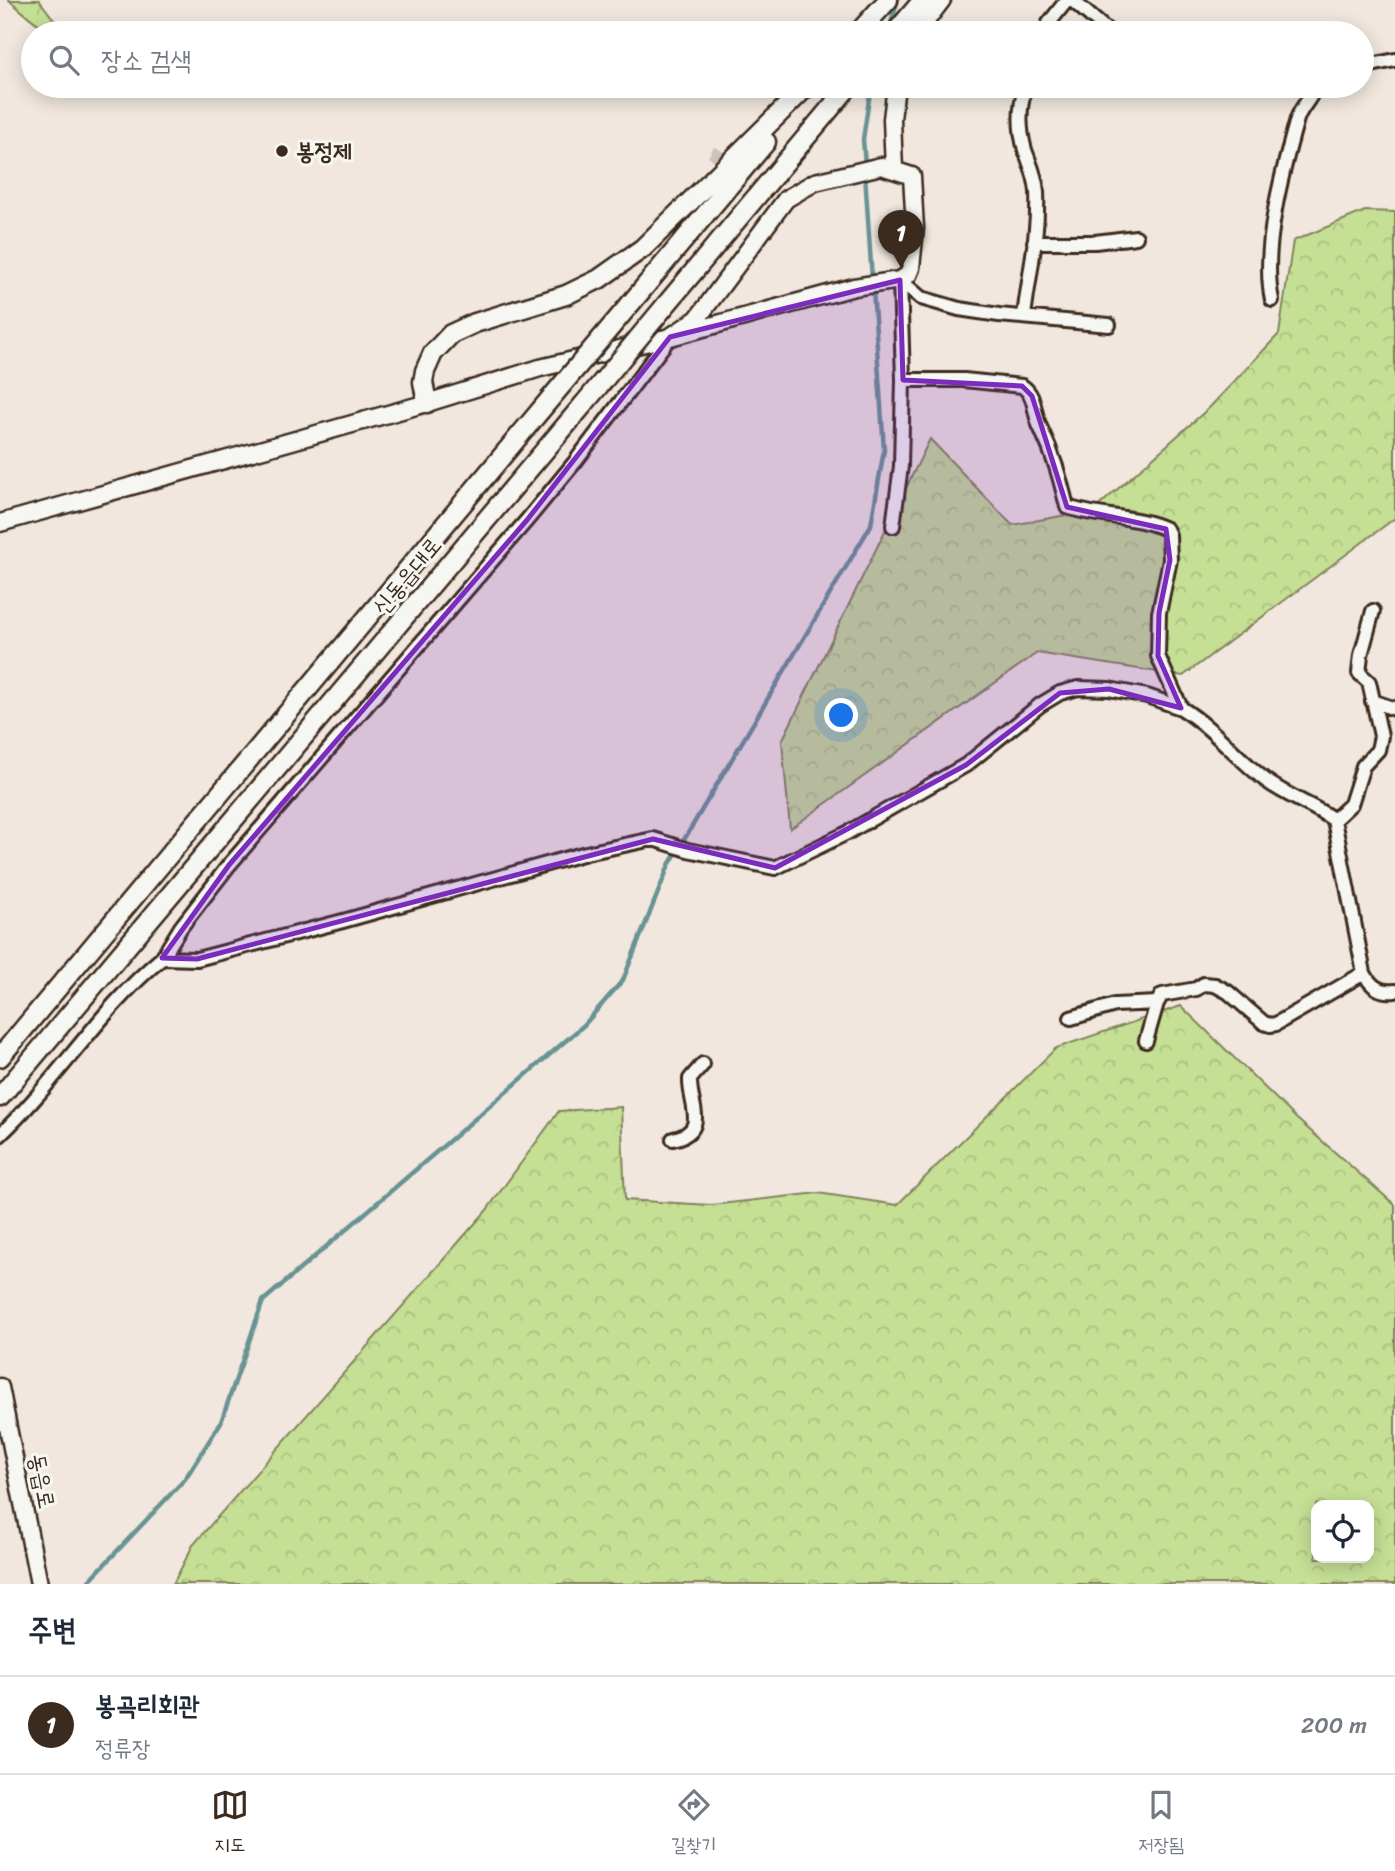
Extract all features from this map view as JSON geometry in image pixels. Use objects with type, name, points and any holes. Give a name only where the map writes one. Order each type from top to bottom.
[{"type":"main road","points":[[869,21],[888,0]]},
{"type":"main road","points":[[905,21],[923,0]]},
{"type":"main road","points":[[427,403],[423,382],[425,371],[433,353],[451,334],[475,323],[566,295],[599,279],[643,248],[795,98]]},
{"type":"main road","name":"신동읍대로","points":[[0,1057],[803,98]]},
{"type":"main road","name":"신동읍대로","points":[[3,1093],[839,98]]},
{"type":"street","points":[[926,21],[942,0]]},
{"type":"street","points":[[1051,21],[1069,0],[1095,21]]},
{"type":"street","points":[[1374,64],[1395,60]]},
{"type":"street","points":[[887,168],[895,98]]},
{"type":"street","points":[[1024,98],[1020,111],[1023,141],[1035,176],[1037,192],[1034,243],[1024,316]]},
{"type":"street","points":[[1272,300],[1268,284],[1269,243],[1298,115],[1309,98]]},
{"type":"street","points":[[0,523],[427,403],[540,368],[670,337],[862,286],[895,280],[908,275],[911,268],[915,228],[912,177],[887,168],[848,173],[815,182],[786,199],[697,319],[670,337],[575,462],[527,520],[229,865],[181,927],[162,958],[135,981],[50,1083],[0,1135]]},
{"type":"street","points":[[772,186],[786,199]]},
{"type":"street","points":[[1034,243],[1095,242],[1136,237]]},
{"type":"street","points":[[895,280],[914,294],[934,303],[972,312],[1109,325]]},
{"type":"street","points":[[893,526],[901,466],[903,380],[895,280]]},
{"type":"street","points":[[903,380],[964,380],[1022,386],[1032,396],[1040,428],[1047,438],[1056,464],[1067,507],[1087,514],[1115,517],[1166,529],[1169,535],[1170,560],[1159,613],[1158,656],[1181,708]]},
{"type":"street","points":[[1334,820],[1351,804],[1363,766],[1378,750],[1381,736],[1369,682],[1359,673],[1373,611]]},
{"type":"street","points":[[162,958],[197,959],[586,853],[653,839],[688,850],[775,867],[847,833],[966,765],[1040,705],[1060,693],[1078,688],[1109,689],[1147,696],[1181,708],[1216,734],[1264,780],[1321,810],[1334,820],[1364,973],[1372,986],[1380,990],[1395,991]]},
{"type":"street","points":[[1372,701],[1395,709]]},
{"type":"street","points":[[1146,1041],[1162,995],[1196,989],[1204,984],[1215,985],[1270,1026],[1364,973]]},
{"type":"street","points":[[1071,1017],[1115,1005],[1157,1003]]},
{"type":"street","points":[[673,1139],[684,1137],[692,1130],[695,1116],[690,1079],[703,1064]]},
{"type":"street","name":"동읍로","points":[[0,1387],[38,1584]]},
{"type":"highlighted area","points":[[900,280],[903,380],[1022,386],[1032,396],[1067,507],[1166,529],[1170,560],[1159,613],[1158,656],[1181,708],[1109,689],[1060,693],[966,765],[775,868],[653,839],[197,959],[162,958],[229,865],[527,520],[670,337]]},
{"type":"green space","points":[[9,0],[39,0],[55,21],[31,19]]},
{"type":"green space","points":[[1365,211],[1395,212],[1395,518],[1183,676],[1037,653],[790,829],[782,741],[930,439],[1012,525],[1094,510],[1210,407],[1279,334],[1293,241]]},
{"type":"green space","points":[[1181,1006],[1297,1119],[1395,1205],[1395,1584],[173,1584],[193,1545],[486,1211],[559,1111],[621,1107],[625,1200],[711,1205],[818,1193],[897,1205],[1056,1048]]},
{"type":"waterway","points":[[891,21],[898,0]]},
{"type":"waterway","points":[[865,165],[863,139],[869,98]]},
{"type":"waterway","points":[[865,174],[872,280]]},
{"type":"waterway","points":[[86,1584],[185,1479],[221,1422],[263,1301],[584,1025],[623,980],[669,865],[871,525],[884,450],[873,289]]},
{"type":"tunnel","points":[[711,152],[772,186]]},
{"type":"place","name":"봉정제","points":[[282,151]]},
{"type":"place","name":"봉곡리회관","points":[[901,268]]}]
